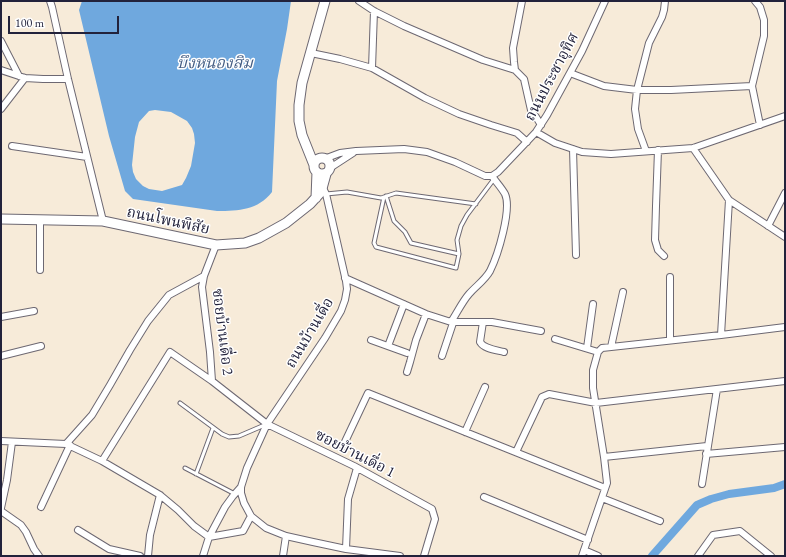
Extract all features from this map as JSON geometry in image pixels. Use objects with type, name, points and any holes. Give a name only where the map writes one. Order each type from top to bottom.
[{"type":"street","points":[[50,1],[102,221]]},
{"type":"street","points":[[316,172],[305,144],[299,121],[299,105],[302,83],[326,1]]},
{"type":"street","points":[[359,1],[374,11],[404,26],[483,60],[515,70],[524,79],[531,110],[541,125]]},
{"type":"street","points":[[515,70],[514,48],[522,1]]},
{"type":"street","name":"ถนนประชาอุทิศ","points":[[493,178],[536,132],[548,115],[582,51],[605,1]]},
{"type":"street","points":[[646,151],[638,129],[636,110],[637,90],[649,43],[662,17],[665,1]]},
{"type":"street","points":[[754,1],[760,8],[764,20],[764,36],[752,86],[760,125]]},
{"type":"street","points":[[372,68],[374,11]]},
{"type":"street","points":[[1,41],[19,76]]},
{"type":"street","points":[[311,53],[372,68],[425,98],[459,114],[517,133],[527,142]]},
{"type":"street","points":[[1,70],[25,78],[68,79]]},
{"type":"street","points":[[570,73],[604,86],[637,90],[752,86]]},
{"type":"street","points":[[1,109],[25,78]]},
{"type":"street","points":[[536,132],[554,143],[582,152],[611,154],[693,148],[785,116]]},
{"type":"street","points":[[305,144],[330,163],[328,171]]},
{"type":"street","points":[[12,146],[87,157]]},
{"type":"street","points":[[693,148],[729,200],[785,237]]},
{"type":"street","points":[[316,198],[317,160],[340,153],[356,151],[404,149],[427,152],[493,178],[505,194],[507,201],[506,220],[498,250],[490,271],[484,280],[469,294],[452,322],[442,356]]},
{"type":"street","points":[[573,149],[576,255]]},
{"type":"street","points":[[658,150],[655,240],[658,250],[664,256]]},
{"type":"street","points":[[316,172],[321,174],[328,171],[356,151]]},
{"type":"street","name":"ถนนโพนพิสัย","points":[[1,219],[102,221],[216,246],[244,243],[259,238],[286,223],[310,204],[321,192],[324,191],[328,171]]},
{"type":"street","name":"ถนนบ้านเดื่อ","points":[[241,487],[247,468],[266,424],[325,338],[341,311],[345,300],[347,289],[345,278],[324,191],[316,172]]},
{"type":"street","points":[[768,226],[785,193]]},
{"type":"street","points":[[721,335],[729,200]]},
{"type":"street","points":[[40,219],[40,270]]},
{"type":"street","name":"ซอยบ้านเดื่อ 2","points":[[216,246],[204,276],[202,287],[212,381],[266,424]]},
{"type":"street","points":[[41,506],[68,444],[92,415],[144,327],[169,295],[204,276]]},
{"type":"street","points":[[670,277],[670,340]]},
{"type":"street","points":[[345,278],[426,314],[452,322],[492,322],[541,332]]},
{"type":"street","points":[[612,346],[623,292]]},
{"type":"street","points":[[388,346],[404,304]]},
{"type":"street","points":[[587,348],[593,304]]},
{"type":"street","points":[[1,317],[34,311]]},
{"type":"street","points":[[407,372],[416,340],[426,314]]},
{"type":"street","points":[[483,322],[480,342],[486,347],[504,352]]},
{"type":"street","points":[[598,556],[583,553],[607,483],[593,388],[593,370],[598,352],[602,348],[612,346],[785,327]]},
{"type":"street","points":[[556,339],[598,352]]},
{"type":"street","points":[[371,340],[407,353]]},
{"type":"street","points":[[1,356],[41,346]]},
{"type":"street","points":[[102,461],[170,352],[212,381]]},
{"type":"street","points":[[516,452],[542,397],[549,394],[596,403],[785,381]]},
{"type":"street","points":[[465,432],[485,387]]},
{"type":"street","points":[[702,484],[717,389]]},
{"type":"street","points":[[343,446],[368,393],[605,488]]},
{"type":"street","name":"ซอยบ้านเดื่อ 1","points":[[266,424],[357,468],[432,509],[435,519],[424,556]]},
{"type":"street","points":[[1,441],[68,444],[102,461],[160,495],[208,537],[243,531],[251,516]]},
{"type":"street","points":[[1,508],[8,480],[12,442]]},
{"type":"street","points":[[604,457],[708,446]]},
{"type":"street","points":[[706,454],[785,447]]},
{"type":"street","points":[[346,549],[348,499],[357,468]]},
{"type":"street","points":[[241,487],[244,503],[251,516],[266,528],[286,536],[346,549],[400,556]]},
{"type":"street","points":[[203,556],[208,537],[226,507],[241,487]]},
{"type":"street","points":[[148,556],[150,535],[160,495]]},
{"type":"street","points":[[484,497],[588,540]]},
{"type":"street","points":[[602,498],[660,521]]},
{"type":"street","points":[[1,511],[21,525],[39,556]]},
{"type":"street","points":[[78,530],[109,549],[140,556]]},
{"type":"street","points":[[698,556],[713,535],[740,531],[771,556]]},
{"type":"street","points":[[283,556],[286,536]]},
{"type":"lane","points":[[385,197],[374,243],[376,247],[456,268],[459,254],[457,240],[461,226],[493,178]]},
{"type":"lane","points":[[324,191],[347,192],[376,198],[385,197],[396,193],[476,204]]},
{"type":"lane","points":[[385,197],[394,221],[405,232],[411,243],[459,254]]},
{"type":"lane","points":[[180,403],[213,428],[229,437],[239,436],[266,424]]},
{"type":"lane","points":[[196,474],[213,428]]},
{"type":"lane","points":[[185,468],[235,494]]},
{"type":"water","name":"บึงหนองสิม","points":[[82,1],[291,1],[277,81],[272,192],[267,198],[261,203],[248,208],[233,211],[217,211],[133,199],[125,191],[109,136],[79,10]],"holes":[[[155,110],[171,112],[187,121],[192,128],[195,143],[191,166],[182,185],[162,191],[149,189],[143,186],[136,179],[133,172],[132,165],[135,137],[139,122],[149,111]]]},
{"type":"waterway","points":[[652,556],[697,505],[729,494],[774,488],[785,484]]}]
